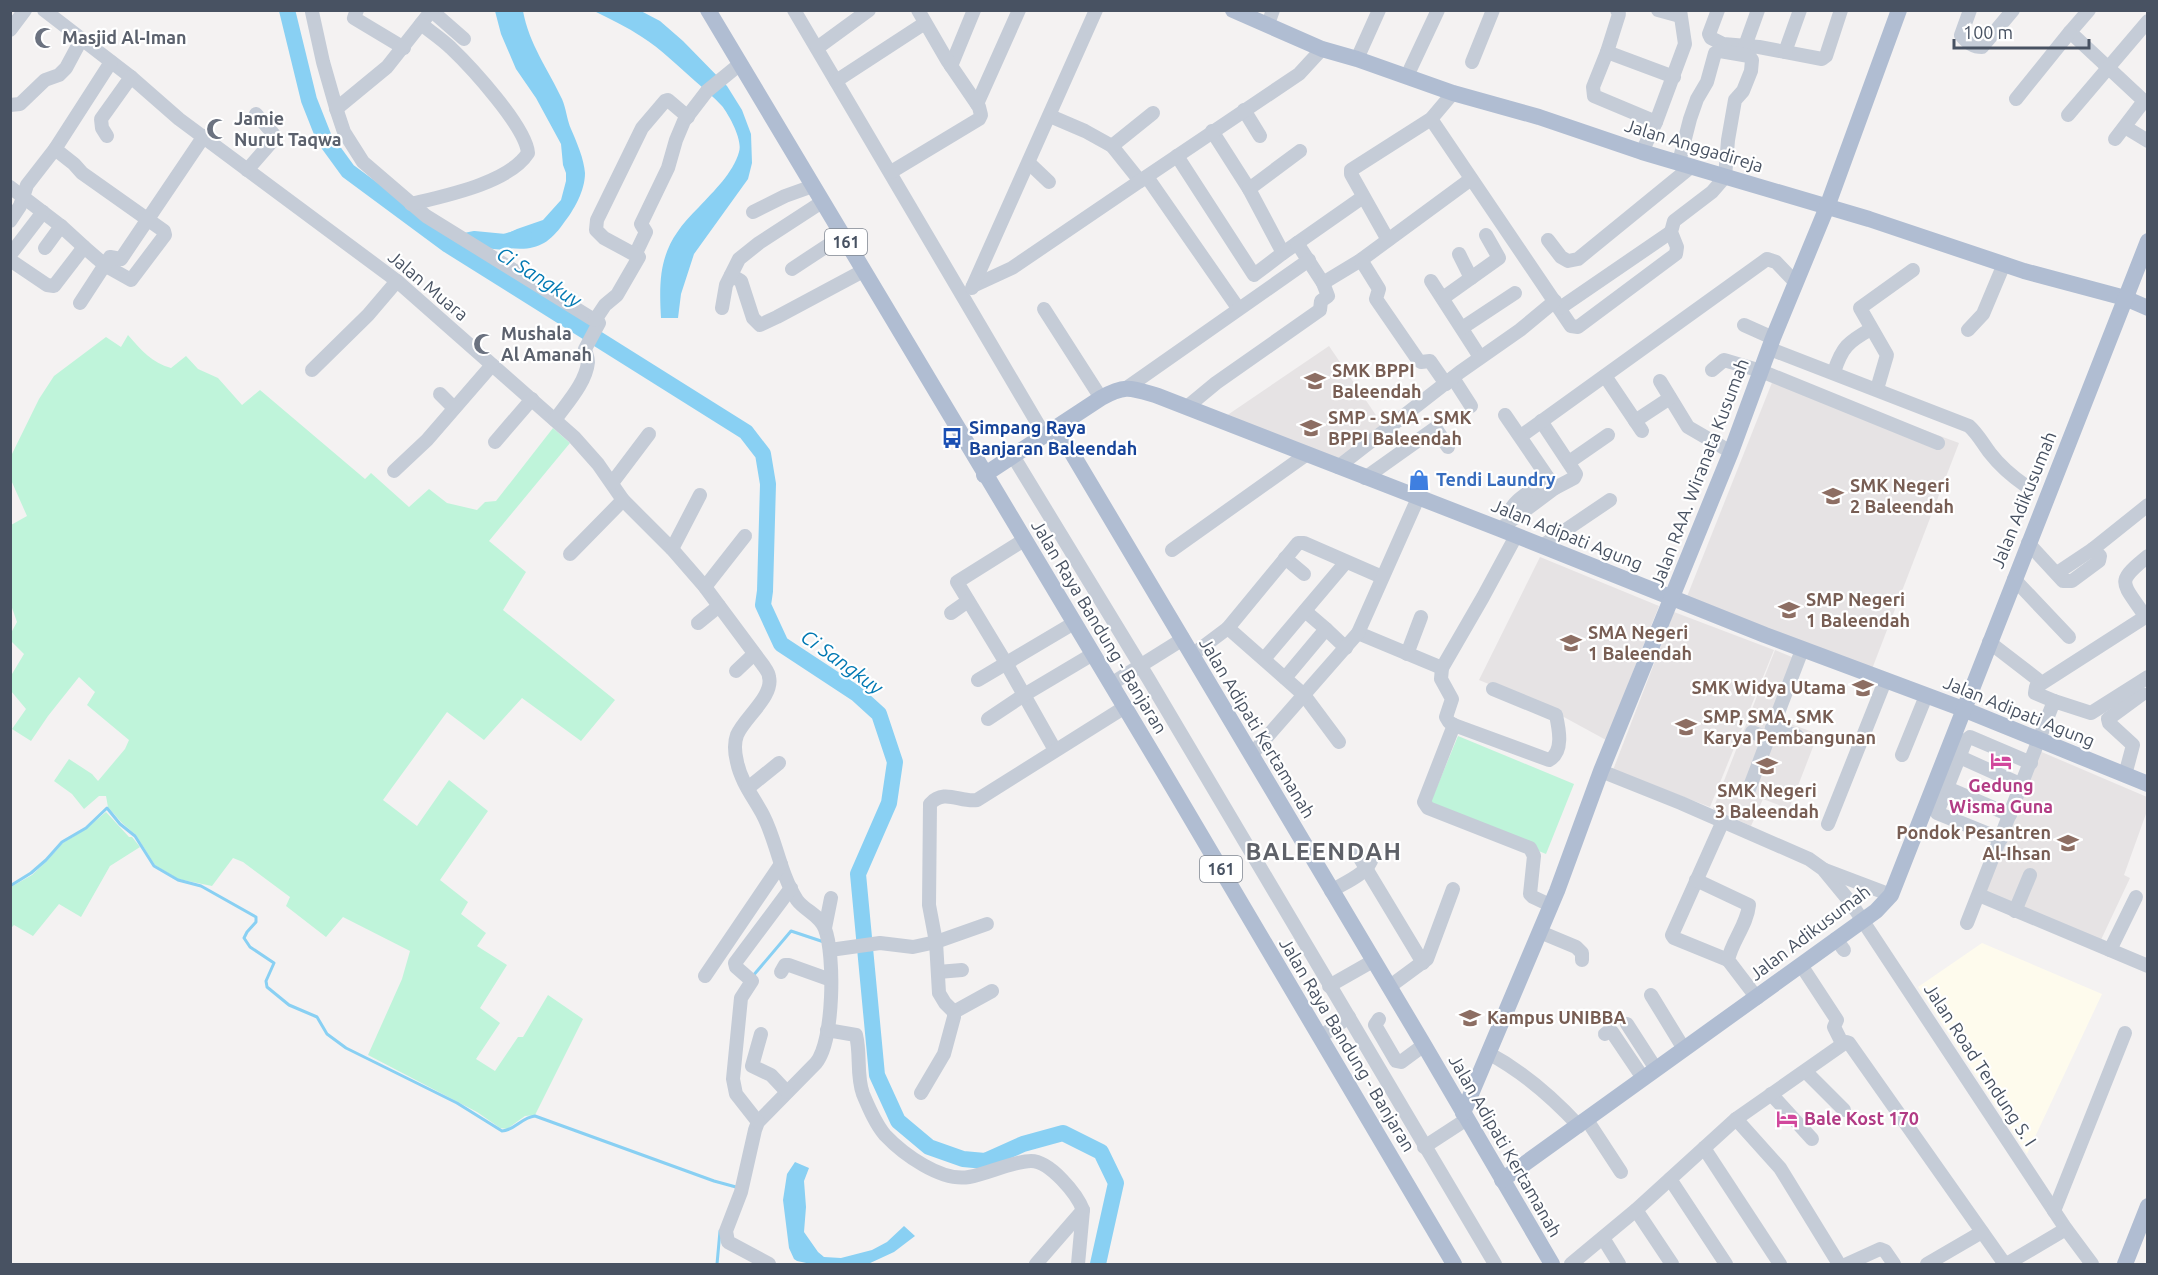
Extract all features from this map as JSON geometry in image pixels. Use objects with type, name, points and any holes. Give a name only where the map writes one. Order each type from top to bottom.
[{"type":"main road","name":"Jalan Raya Bandung - Banjaran","points":[[708,10],[984,475],[1125,707],[1454,1264]]},
{"type":"main road","name":"Jalan Anggadireja","points":[[1233,10],[1270,17],[1318,54],[1357,59],[1454,93],[1539,117],[1642,152],[1827,207],[2004,264],[2125,298],[2148,308]]},
{"type":"main road","name":"Jalan RAA. Wiranata Kusumah","points":[[1465,1116],[1488,1053],[1540,932],[1601,771],[1731,452],[1827,207],[1899,10]]},
{"type":"main road","name":"Jalan Adikusumah","points":[[1502,1180],[1802,965],[1840,945],[1891,895],[1953,754],[1963,709],[2148,241]]},
{"type":"main road","points":[[984,475],[1101,398],[1128,387]]},
{"type":"main road","name":"Jalan Adipati Agung","points":[[1128,387],[1187,407],[1418,498],[1508,529],[1542,546],[1671,599],[1963,709],[2148,784]]},
{"type":"main road","name":"Jalan Adipati Kertamanah","points":[[1051,432],[1183,639],[1552,1264]]},
{"type":"main road","points":[[2125,1264],[2147,1210]]},
{"type":"street","points":[[10,30],[25,10]]},
{"type":"street","name":"Jalan Muara","points":[[44,10],[131,77],[172,113],[398,281],[580,443],[623,500],[672,549],[705,587],[769,676],[769,687],[736,736],[737,764],[747,788]]},
{"type":"street","points":[[357,10],[354,18],[404,48]]},
{"type":"street","points":[[794,10],[966,301],[1051,432]]},
{"type":"street","points":[[817,48],[869,10]]},
{"type":"street","points":[[891,172],[979,119],[981,112],[918,10]]},
{"type":"street","points":[[951,66],[974,10]]},
{"type":"street","points":[[977,104],[1019,10]]},
{"type":"street","points":[[966,301],[1096,10]]},
{"type":"street","points":[[1407,76],[1438,10]]},
{"type":"street","points":[[1472,62],[1493,10]]},
{"type":"street","points":[[1642,152],[1674,77],[1684,40],[1680,13],[1658,10]]},
{"type":"street","points":[[1718,10],[1709,34],[1711,38],[1722,44],[1745,45],[1813,58],[1824,58],[1841,10]]},
{"type":"street","points":[[1745,45],[1758,10]]},
{"type":"street","points":[[1785,52],[1800,10]]},
{"type":"street","points":[[1970,10],[1961,35],[1973,46],[1978,47],[1982,47],[2013,10]]},
{"type":"street","points":[[2016,99],[2089,10]]},
{"type":"street","points":[[336,109],[387,68],[432,11],[464,39]]},
{"type":"street","points":[[1357,59],[1378,11]]},
{"type":"street","points":[[312,12],[336,109],[344,132],[363,162],[426,216],[597,323]]},
{"type":"street","points":[[1618,15],[1593,87],[1594,96],[1656,122]]},
{"type":"street","points":[[2068,115],[2148,21]]},
{"type":"street","points":[[836,81],[925,23]]},
{"type":"street","points":[[411,204],[482,184],[516,166],[528,153],[527,145],[513,119],[451,48],[421,24]]},
{"type":"street","points":[[2070,32],[2144,101],[2115,139]]},
{"type":"street","points":[[10,105],[20,104],[45,80],[59,75],[66,68],[81,40]]},
{"type":"street","points":[[1431,119],[1571,326],[1578,327],[1676,254],[1677,247],[1672,230],[1674,221],[1712,192],[1725,177],[1735,100],[1743,91],[1751,71],[1752,60],[1749,56],[1720,51],[1715,53],[1707,82],[1697,99],[1690,119],[1686,164],[1578,259],[1568,261],[1561,257],[1548,240]]},
{"type":"street","points":[[1607,52],[1674,77]]},
{"type":"street","points":[[973,286],[1012,268],[1299,74],[1318,54]]},
{"type":"street","points":[[10,221],[20,206],[27,185],[54,149],[111,62]]},
{"type":"street","points":[[635,255],[647,230],[641,224],[668,168],[676,140],[688,117],[707,91],[740,64]]},
{"type":"street","points":[[107,136],[102,128],[101,119],[131,77]]},
{"type":"street","points":[[1389,240],[1351,174],[1353,168],[1431,119],[1454,93]]},
{"type":"street","points":[[555,420],[579,386],[588,364],[585,349],[605,305],[617,295],[639,259],[604,238],[596,230],[597,220],[642,128],[665,101],[668,100],[688,117]]},
{"type":"street","points":[[1244,110],[1260,136]]},
{"type":"street","points":[[1112,146],[1153,113]]},
{"type":"street","points":[[247,170],[276,137],[256,114]]},
{"type":"street","points":[[1050,116],[1085,130],[1112,146],[1144,179],[1238,308]]},
{"type":"street","points":[[2125,127],[2148,141]]},
{"type":"street","points":[[1212,131],[1249,189],[1283,252]]},
{"type":"street","points":[[80,303],[110,257],[121,259],[204,136]]},
{"type":"street","points":[[10,187],[61,226],[106,266],[130,280],[134,277],[165,235],[164,231],[82,173],[54,149]]},
{"type":"street","points":[[1249,189],[1300,151]]},
{"type":"street","points":[[1177,156],[1254,275],[1283,252],[1364,197]]},
{"type":"street","points":[[1029,163],[1049,182]]},
{"type":"street","points":[[1323,283],[1361,260],[1471,179]]},
{"type":"street","points":[[753,212],[785,196],[813,186]]},
{"type":"street","points":[[722,308],[726,285],[742,256],[822,202]]},
{"type":"street","points":[[10,255],[43,212]]},
{"type":"street","points":[[45,248],[61,226]]},
{"type":"street","points":[[1338,467],[1480,357],[1672,230]]},
{"type":"street","points":[[792,269],[842,236]]},
{"type":"street","points":[[1443,298],[1499,258],[1486,236]]},
{"type":"street","points":[[1187,407],[1216,383],[1320,310],[1321,301],[1328,296],[1323,283],[1297,243]]},
{"type":"street","points":[[10,260],[47,285],[54,286],[84,247]]},
{"type":"street","points":[[1459,254],[1471,278]]},
{"type":"street","points":[[1521,436],[1767,258],[1776,262],[1796,283]]},
{"type":"street","points":[[1128,387],[1308,260]]},
{"type":"street","points":[[1361,260],[1379,289],[1376,297],[1418,360],[1430,361],[1471,406]]},
{"type":"street","points":[[1968,330],[1983,314],[2004,264]]},
{"type":"street","points":[[1877,389],[1887,355],[1860,309],[1913,270]]},
{"type":"street","points":[[731,275],[741,281],[753,318],[759,325],[863,271]]},
{"type":"street","points":[[312,370],[368,315],[398,281]]},
{"type":"street","points":[[1431,281],[1480,357]]},
{"type":"street","points":[[1462,328],[1515,293]]},
{"type":"street","points":[[1044,309],[1101,398]]},
{"type":"street","points":[[1744,325],[1772,344],[1834,372],[1969,426],[1991,454],[2026,486]]},
{"type":"street","points":[[1834,372],[1839,354],[1845,346],[1871,329]]},
{"type":"street","points":[[1712,370],[1726,360],[1761,371],[1938,443]]},
{"type":"street","points":[[394,471],[427,440],[492,365]]},
{"type":"street","points":[[1605,376],[1638,426],[1670,398]]},
{"type":"street","points":[[1660,381],[1688,427],[1731,452]]},
{"type":"street","points":[[440,394],[454,408]]},
{"type":"street","points":[[495,442],[532,399]]},
{"type":"street","points":[[1505,415],[1552,484]]},
{"type":"street","points":[[1493,689],[1556,715],[1559,749],[1553,759],[1549,760],[1449,722],[1446,717],[1452,699],[1441,679],[1442,668],[1483,597],[1508,529],[1552,484],[1575,476],[1569,462],[1541,421]]},
{"type":"street","points":[[1365,478],[1434,429],[1449,447]]},
{"type":"street","points":[[612,483],[649,434]]},
{"type":"street","points":[[1569,462],[1608,435]]},
{"type":"street","points":[[1172,550],[1307,454]]},
{"type":"street","points":[[1013,456],[1141,666],[1495,1264]]},
{"type":"street","points":[[672,549],[700,495]]},
{"type":"street","points":[[1251,755],[1358,633],[1418,498]]},
{"type":"street","points":[[570,554],[623,500]]},
{"type":"street","points":[[1542,546],[1610,500]]},
{"type":"street","points":[[2028,543],[2057,573],[2093,549],[2148,505]]},
{"type":"street","points":[[705,587],[745,536]]},
{"type":"street","points":[[1024,540],[957,581],[1055,750]]},
{"type":"street","points":[[1192,655],[1228,628],[1298,543],[1302,542],[1382,577]]},
{"type":"street","points":[[2141,694],[2091,713],[2035,693],[2036,687],[2142,619],[2143,614],[2127,590],[2125,581],[2127,572],[2148,556]]},
{"type":"street","points":[[1285,558],[1304,574]]},
{"type":"street","points":[[1264,659],[1346,562]]},
{"type":"street","points":[[2014,579],[2069,637]]},
{"type":"street","points":[[951,613],[968,601]]},
{"type":"street","points":[[698,624],[719,606]]},
{"type":"street","points":[[1305,611],[1346,648]]},
{"type":"street","points":[[1407,654],[1421,617]]},
{"type":"street","points":[[978,680],[1074,623]]},
{"type":"street","points":[[1228,628],[1304,694],[1339,742]]},
{"type":"street","points":[[1285,678],[1326,629]]},
{"type":"street","points":[[1358,633],[1442,668]]},
{"type":"street","points":[[1111,684],[1183,639]]},
{"type":"street","points":[[1989,642],[2037,679]]},
{"type":"street","points":[[1749,789],[1802,650]]},
{"type":"street","points":[[736,671],[754,654]]},
{"type":"street","points":[[988,719],[1093,654]]},
{"type":"street","points":[[2125,775],[2133,745],[2109,723],[2108,719],[2141,694],[2148,677]]},
{"type":"street","points":[[1828,824],[1885,681]]},
{"type":"street","points":[[1902,755],[1926,696]]},
{"type":"street","points":[[1967,923],[2054,701]]},
{"type":"street","points":[[954,1012],[939,993],[936,942],[929,905],[930,804],[948,796],[968,801],[977,800],[1125,707]]},
{"type":"street","points":[[1454,724],[1424,802],[1425,806],[1530,848],[1534,856],[1530,894],[1550,905]]},
{"type":"street","points":[[1752,732],[1797,736]]},
{"type":"street","points":[[2001,839],[1937,813],[1947,788],[1953,754],[1970,737],[2031,763]]},
{"type":"street","points":[[1953,754],[2022,785]]},
{"type":"street","points":[[769,1264],[728,1242],[725,1235],[741,1192],[758,1122],[819,1059],[827,1030],[831,1001],[833,949],[820,920],[799,902],[791,888],[763,815],[747,788],[779,763]]},
{"type":"street","points":[[1601,771],[1723,821],[1809,859],[1823,869],[1891,895]]},
{"type":"street","points":[[1947,788],[2010,815]]},
{"type":"street","points":[[1723,821],[1672,937],[1728,960],[1757,998]]},
{"type":"street","points":[[1355,850],[1369,863],[1423,963]]},
{"type":"street","points":[[1331,891],[1369,863]]},
{"type":"street","points":[[705,976],[782,864]]},
{"type":"street","name":"Jalan Road Tendung S. I","points":[[1823,869],[1863,920],[2054,1211],[2092,1264]]},
{"type":"street","points":[[2016,911],[2030,875]]},
{"type":"street","points":[[1696,880],[1749,905],[1728,960]]},
{"type":"street","points":[[758,1122],[735,1094],[733,1078],[741,998],[752,981],[735,964],[791,888]]},
{"type":"street","points":[[1389,987],[1423,963],[1429,955],[1453,889]]},
{"type":"street","points":[[1979,895],[2110,950],[2146,960]]},
{"type":"street","points":[[825,928],[831,898]]},
{"type":"street","points":[[2110,950],[2137,898]]},
{"type":"street","points":[[833,949],[880,943],[913,947],[936,942],[987,924]]},
{"type":"street","points":[[1540,932],[1576,947],[1582,953],[1582,960]]},
{"type":"street","points":[[1330,985],[1373,961]]},
{"type":"street","points":[[781,972],[784,965],[789,965],[831,980]]},
{"type":"street","points":[[1802,965],[1837,1020],[1834,1026],[2004,1263],[2066,1229]]},
{"type":"street","points":[[938,972],[962,970]]},
{"type":"street","points":[[921,1093],[944,1054],[954,1012],[992,991]]},
{"type":"street","points":[[1651,995],[1684,1049]]},
{"type":"street","points":[[1320,1037],[1349,1017]]},
{"type":"street","points":[[1379,1019],[1375,1024],[1396,1061],[1401,1062],[1424,1045]]},
{"type":"street","points":[[1627,1024],[1650,1073]]},
{"type":"street","points":[[827,1030],[856,1035],[860,1083],[874,1119],[885,1134],[909,1156],[935,1171],[957,1178],[968,1178],[1026,1162],[1039,1162],[1064,1181],[1083,1210],[1076,1262]]},
{"type":"street","points":[[1605,1034],[1612,1032],[1650,1073]]},
{"type":"street","points":[[2054,1211],[2125,1033]]},
{"type":"street","points":[[762,1034],[752,1066],[771,1075],[787,1092]]},
{"type":"street","points":[[1571,1264],[1636,1210],[1736,1119],[1846,1043]]},
{"type":"street","points":[[1488,1053],[1504,1061],[1583,1123],[1621,1172]]},
{"type":"street","points":[[1806,1072],[1844,1110]]},
{"type":"street","points":[[1771,1094],[1812,1140]]},
{"type":"street","points":[[1426,1147],[1424,1148],[1465,1116]]},
{"type":"street","points":[[1736,1119],[1780,1168],[1839,1264]]},
{"type":"street","points":[[1704,1149],[1780,1264]]},
{"type":"street","points":[[1670,1179],[1726,1264]]},
{"type":"street","points":[[1036,1264],[1083,1210]]},
{"type":"street","points":[[1636,1210],[1672,1264]]},
{"type":"street","points":[[1927,1264],[1982,1232]]},
{"type":"street","points":[[1603,1238],[1619,1264]]},
{"type":"street","points":[[1847,1264],[1880,1249],[1885,1251],[1894,1264]]},
{"type":"shaded area","name":"SMK BPPI Baleendah","points":[[1329,346],[1384,427],[1343,460],[1226,416]]},
{"type":"shaded area","name":"SMK Negeri 2 Baleendah","points":[[1775,375],[1959,443],[1872,669],[1686,599]]},
{"type":"shaded area","name":"SMA Negeri 1 Baleendah","points":[[1540,557],[1659,606],[1606,740],[1551,710],[1479,680]]},
{"type":"shaded area","name":"SMP, SMA, SMK Karya Pembangunan","points":[[1674,612],[1774,650],[1710,807],[1613,770]]},
{"type":"shaded area","name":"SMK Negeri 3 Baleendah","points":[[1775,650],[1804,662],[1780,720],[1818,734],[1789,809],[1763,799],[1751,826],[1713,809]]},
{"type":"shaded area","name":"Pondok Pesantren Al-Ihsan","points":[[2037,750],[2147,797],[2147,811],[2124,875],[2130,878],[2099,944],[1980,891]]},
{"type":"shaded area","points":[[1982,943],[2102,994],[2027,1154],[1918,987]]},
{"type":"green space","points":[[128,335],[147,355],[164,366],[171,368],[186,356],[198,369],[218,378],[242,405],[260,390],[365,479],[371,473],[409,507],[429,489],[447,503],[477,510],[485,502],[496,501],[553,428],[570,443],[489,541],[526,572],[503,610],[615,700],[581,741],[522,698],[484,740],[447,712],[383,800],[417,826],[449,780],[488,811],[440,880],[468,902],[461,914],[486,933],[477,946],[507,965],[480,1008],[500,1023],[476,1059],[495,1071],[518,1037],[523,1037],[548,995],[583,1019],[535,1115],[525,1116],[507,1129],[500,1128],[477,1112],[368,1055],[402,979],[410,951],[343,917],[326,937],[286,906],[290,897],[243,862],[233,858],[212,886],[178,879],[155,865],[136,835],[108,807],[106,796],[99,796],[84,809],[72,794],[54,781],[69,759],[92,774],[98,781],[125,749],[129,740],[87,705],[95,692],[79,677],[31,741],[12,729],[26,709],[11,691],[11,673],[24,654],[11,641],[11,633],[17,622],[11,605],[11,525],[27,516],[11,480],[11,456],[39,399],[54,376],[106,337],[121,347]]},
{"type":"green space","points":[[1458,736],[1574,784],[1546,854],[1429,806]]},
{"type":"green space","points":[[106,812],[140,847],[110,866],[81,917],[59,904],[33,936],[14,925],[11,928],[11,887],[32,875],[63,843],[86,829]]},
{"type":"water","points":[[495,11],[523,11],[534,45],[562,99],[585,173],[581,193],[567,219],[552,237],[534,247],[509,248],[502,236],[543,220],[561,200],[566,173],[561,144],[536,98],[516,69],[501,34]]},
{"type":"water","points":[[594,11],[641,11],[660,21],[727,86],[742,110],[751,134],[752,163],[748,179],[694,254],[681,294],[678,318],[661,318],[660,285],[665,257],[677,232],[732,167],[739,152],[739,141],[725,110],[709,93],[649,42]]},
{"type":"water","points":[[795,1162],[809,1168],[804,1181],[806,1207],[804,1232],[824,1257],[841,1258],[872,1250],[887,1242],[904,1226],[915,1236],[894,1252],[868,1264],[811,1264],[797,1261],[789,1248],[783,1200],[787,1174]]},
{"type":"waterway","name":"Ci Sangkuy","points":[[287,10],[309,100],[324,138],[348,171],[448,245],[746,432],[763,454],[768,484],[763,605],[781,644],[857,694],[879,714],[895,762],[889,803],[858,874],[877,1075],[898,1121],[929,1147],[963,1159],[985,1161],[1023,1144],[1063,1133],[1101,1152],[1116,1183],[1098,1264]]},
{"type":"waterway","points":[[455,243],[474,239],[505,242],[524,236]]},
{"type":"waterway","points":[[10,886],[31,873],[62,842],[86,828],[107,808],[120,824],[135,836],[154,866],[178,880],[201,886],[256,917],[256,922],[244,938],[250,947],[274,963],[266,981],[267,987],[289,1005],[317,1017],[327,1034],[346,1048],[457,1103],[502,1131],[535,1116],[736,1187]]},
{"type":"waterway","points":[[752,977],[791,931],[824,942]]},
{"type":"waterway","points":[[717,1264],[720,1231]]},
{"type":"place","name":"Masjid Al-Iman","points":[[45,38]]},
{"type":"place","name":"Jamie Nurut Taqwa","points":[[217,129]]},
{"type":"place","name":"Mushala Al Amanah","points":[[484,344]]},
{"type":"place","name":"SMK BPPI Baleendah","points":[[1315,381]]},
{"type":"place","name":"SMP - SMA - SMK BPPI Baleendah","points":[[1311,428]]},
{"type":"place","name":"Simpang Raya Banjaran Baleendah","points":[[952,438]]},
{"type":"place","name":"Tendi Laundry","points":[[1419,480]]},
{"type":"place","name":"SMK Negeri 2 Baleendah","points":[[1833,496]]},
{"type":"place","name":"SMP Negeri 1 Baleendah","points":[[1789,610]]},
{"type":"place","name":"SMA Negeri 1 Baleendah","points":[[1571,643]]},
{"type":"place","name":"SMK Widya Utama","points":[[1863,688]]},
{"type":"place","name":"SMP, SMA, SMK Karya Pembangunan","points":[[1686,727]]},
{"type":"place","name":"Gedung Wisma Guna","points":[[2001,761]]},
{"type":"place","name":"SMK Negeri 3 Baleendah","points":[[1767,766]]},
{"type":"place","name":"Pondok Pesantren Al-Ihsan","points":[[2068,843]]},
{"type":"place","name":"Kampus UNIBBA","points":[[1470,1018]]},
{"type":"place","name":"Bale Kost 170","points":[[1787,1119]]},
{"type":"district","name":"BALEENDAH","points":[[1324,852]]}]
